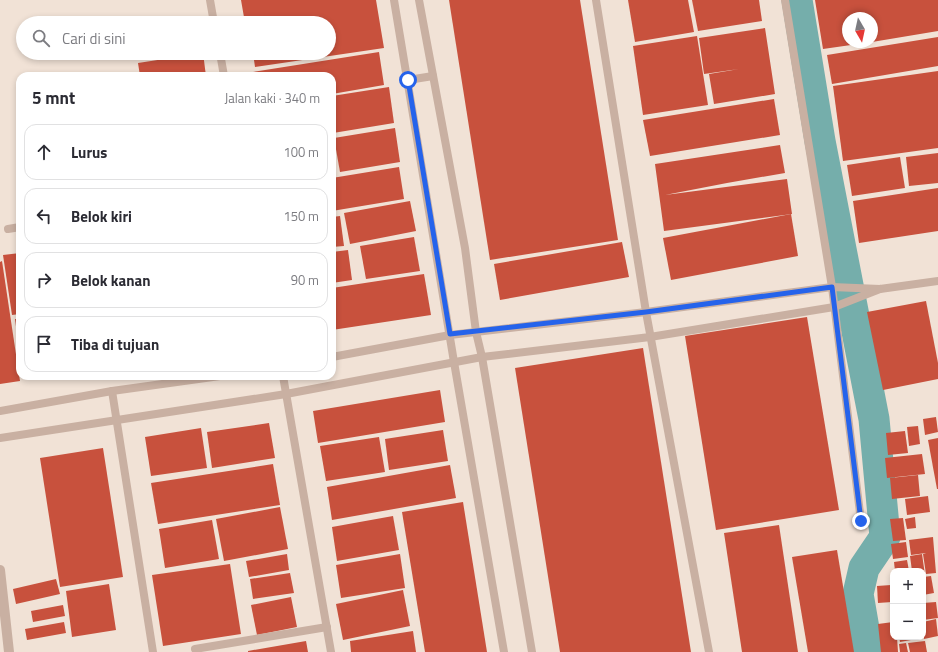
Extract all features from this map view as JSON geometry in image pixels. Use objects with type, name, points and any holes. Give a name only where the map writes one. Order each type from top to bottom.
[{"type":"street","points":[[0,570],[10,652]]},
{"type":"lane","points":[[210,0],[213,16]]},
{"type":"lane","points":[[394,0],[504,652]]},
{"type":"lane","points":[[419,0],[465,248],[476,332],[482,357],[532,652]]},
{"type":"lane","points":[[596,0],[650,337],[709,652]]},
{"type":"lane","points":[[785,0],[832,287],[861,521]]},
{"type":"lane","points":[[221,60],[223,72]]},
{"type":"lane","points":[[408,80],[433,76]]},
{"type":"lane","points":[[8,229],[16,228]]},
{"type":"lane","points":[[336,356],[450,334],[646,312],[832,287],[880,289],[938,281]]},
{"type":"lane","points":[[0,438],[286,394],[482,357],[650,337],[834,307],[880,289]]},
{"type":"lane","points":[[0,411],[112,391],[191,380]]},
{"type":"lane","points":[[284,380],[331,652]]},
{"type":"lane","points":[[112,391],[153,652]]},
{"type":"lane","points":[[195,649],[327,627]]},
{"type":"building","points":[[241,0],[376,0],[384,48],[336,55],[336,16],[244,16]]},
{"type":"building","points":[[449,0],[580,0],[618,240],[490,260]]},
{"type":"building","points":[[628,0],[688,0],[694,32],[635,42]]},
{"type":"building","points":[[692,0],[759,0],[762,21],[698,31]]},
{"type":"building","points":[[815,0],[938,0],[938,31],[878,41],[878,12],[842,12],[842,46],[823,49]]},
{"type":"building","points":[[765,28],[775,94],[714,104],[709,74],[739,69],[704,74],[699,38]]},
{"type":"building","points":[[697,36],[708,105],[643,115],[633,46]]},
{"type":"building","points":[[938,37],[938,66],[832,84],[827,55],[878,48],[878,47]]},
{"type":"building","points":[[379,52],[384,85],[336,93],[336,72],[253,72],[336,60]]},
{"type":"building","points":[[158,60],[204,60],[205,72],[139,72],[138,63]]},
{"type":"building","points":[[254,60],[303,60],[255,67]]},
{"type":"building","points":[[938,71],[938,148],[843,161],[833,86]]},
{"type":"building","points":[[389,87],[394,123],[336,133],[336,95]]},
{"type":"building","points":[[774,99],[780,135],[650,156],[643,120]]},
{"type":"building","points":[[395,128],[400,162],[340,172],[336,149],[336,138]]},
{"type":"building","points":[[780,145],[785,173],[665,195],[787,179],[792,214],[664,231],[655,164]]},
{"type":"building","points":[[938,153],[938,183],[909,186],[906,157]]},
{"type":"building","points":[[900,157],[905,188],[852,196],[847,165]]},
{"type":"building","points":[[399,167],[404,199],[336,210],[336,177]]},
{"type":"building","points":[[938,188],[938,231],[859,243],[853,201]]},
{"type":"building","points":[[410,201],[416,231],[350,244],[344,213]]},
{"type":"building","points":[[791,214],[798,256],[671,280],[663,238]]},
{"type":"building","points":[[336,216],[340,216],[344,246],[336,247]]},
{"type":"building","points":[[414,237],[420,271],[366,279],[360,246]]},
{"type":"building","points":[[622,242],[629,277],[500,300],[494,264]]},
{"type":"building","points":[[348,250],[352,280],[336,282],[336,252]]},
{"type":"building","points":[[16,253],[16,314],[12,315],[3,255]]},
{"type":"building","points":[[2,261],[16,354],[16,380],[20,381],[0,384],[0,262]]},
{"type":"building","points":[[424,274],[431,315],[336,329],[336,287]]},
{"type":"building","points":[[926,301],[938,363],[938,379],[883,390],[867,312]]},
{"type":"building","points":[[807,317],[839,510],[716,530],[685,336]]},
{"type":"building","points":[[643,348],[691,652],[560,652],[515,368]]},
{"type":"building","points":[[440,390],[445,422],[318,443],[313,411]]},
{"type":"building","points":[[936,417],[938,432],[925,435],[923,419]]},
{"type":"building","points":[[269,423],[275,458],[212,468],[207,432]]},
{"type":"building","points":[[918,426],[920,444],[909,446],[907,427]]},
{"type":"building","points":[[201,428],[207,468],[151,476],[145,437]]},
{"type":"building","points":[[443,430],[448,461],[389,470],[385,439]]},
{"type":"building","points":[[905,431],[908,453],[888,455],[886,433]]},
{"type":"building","points":[[379,437],[385,472],[326,481],[320,446]]},
{"type":"building","points":[[938,438],[938,489],[937,489],[928,440]]},
{"type":"building","points":[[103,448],[123,577],[60,587],[40,458]]},
{"type":"building","points":[[922,454],[925,474],[887,478],[885,458]]},
{"type":"building","points":[[273,464],[280,505],[158,524],[151,483]]},
{"type":"building","points":[[450,465],[456,498],[332,520],[327,487]]},
{"type":"building","points":[[918,475],[920,496],[892,499],[890,478]]},
{"type":"building","points":[[928,496],[930,512],[907,515],[905,499]]},
{"type":"building","points":[[463,502],[487,652],[425,652],[402,512]]},
{"type":"building","points":[[280,507],[288,549],[224,561],[216,519]]},
{"type":"building","points":[[393,516],[399,550],[337,561],[332,527]]},
{"type":"building","points":[[915,517],[916,528],[907,529],[905,519]]},
{"type":"building","points":[[903,518],[906,540],[893,541],[890,519]]},
{"type":"building","points":[[212,520],[219,559],[165,568],[159,529]]},
{"type":"building","points":[[779,525],[798,652],[742,652],[724,533]]},
{"type":"building","points":[[933,537],[936,573],[926,574],[923,554],[926,553],[911,555],[909,540]]},
{"type":"building","points":[[906,542],[908,557],[893,559],[891,544]]},
{"type":"building","points":[[837,550],[854,652],[808,652],[792,557]]},
{"type":"building","points":[[287,554],[289,570],[249,577],[246,561]]},
{"type":"building","points":[[400,554],[405,588],[341,598],[336,565]]},
{"type":"building","points":[[922,554],[924,568],[912,568],[910,556]]},
{"type":"building","points":[[907,560],[908,568],[895,568],[894,562]]},
{"type":"building","points":[[230,564],[241,634],[163,646],[152,575]]},
{"type":"building","points":[[290,573],[294,593],[253,599],[250,579]]},
{"type":"building","points":[[931,576],[934,593],[926,594],[926,577]]},
{"type":"building","points":[[56,579],[60,594],[16,604],[13,589]]},
{"type":"building","points":[[109,584],[116,630],[72,637],[66,591]]},
{"type":"building","points":[[890,585],[890,602],[878,603],[877,586]]},
{"type":"building","points":[[403,590],[410,626],[343,640],[336,604]]},
{"type":"building","points":[[291,597],[297,627],[257,635],[251,605]]},
{"type":"building","points":[[936,602],[938,618],[926,620],[926,603]]},
{"type":"building","points":[[63,605],[65,616],[33,622],[31,611]]},
{"type":"building","points":[[936,619],[938,636],[926,639],[926,621]]},
{"type":"building","points":[[64,622],[66,633],[27,640],[25,629]]},
{"type":"building","points":[[890,622],[890,640],[897,640],[898,652],[881,652],[878,624]]},
{"type":"building","points":[[413,631],[416,652],[351,652],[350,641]]},
{"type":"building","points":[[900,640],[911,640],[900,642]]},
{"type":"building","points":[[306,641],[308,652],[248,652],[248,651]]},
{"type":"building","points":[[925,641],[927,652],[910,652],[908,643]]},
{"type":"building","points":[[906,643],[908,652],[900,652],[899,644]]},
{"type":"waterway","points":[[797,0],[820,141],[874,419],[885,537],[864,568],[858,594],[868,652]]},
{"type":"route","points":[[408,80],[450,334],[646,312],[832,287],[861,521]]}]
